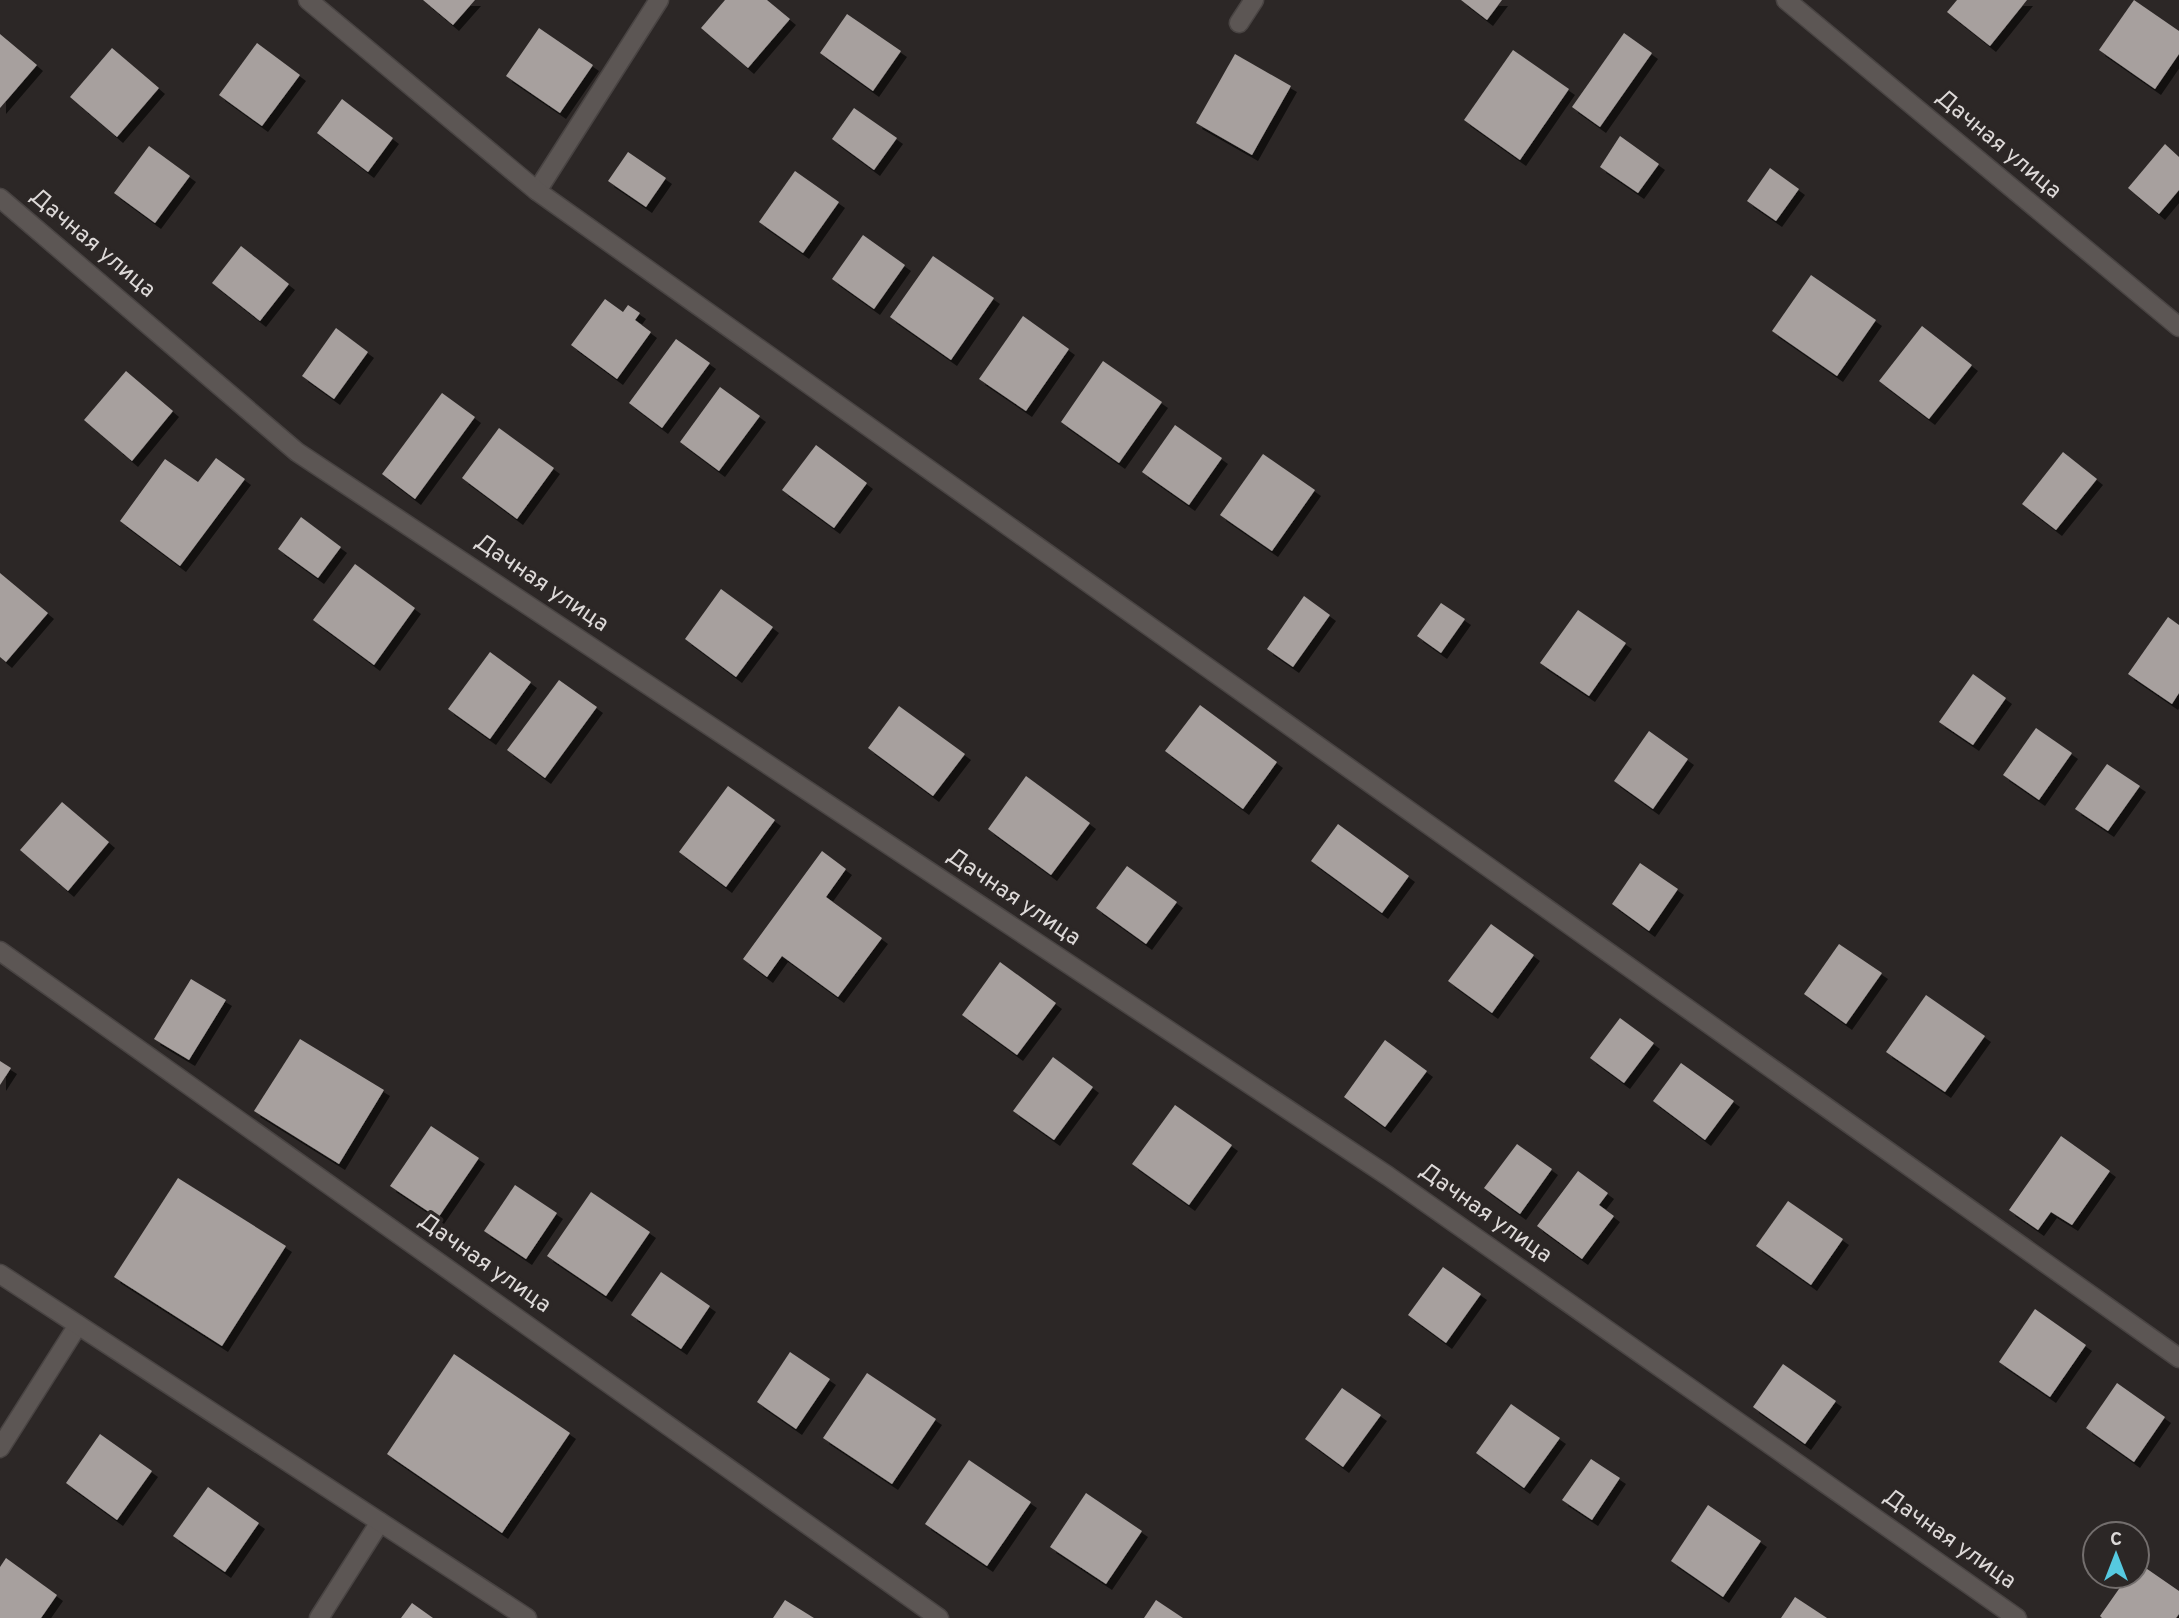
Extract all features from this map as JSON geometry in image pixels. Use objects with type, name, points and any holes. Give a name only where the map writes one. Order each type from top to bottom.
[{"type":"street","points":[[308,0],[537,191],[2179,1358]]},
{"type":"street","points":[[537,191],[659,0]]},
{"type":"street","points":[[1238,23],[1254,0]]},
{"type":"street","name":"Дачная улица","points":[[1786,0],[2179,327]]},
{"type":"street","name":"Дачная улица","points":[[0,198],[298,452],[1388,1176],[2017,1618]]},
{"type":"street","name":"Дачная улица","points":[[0,951],[939,1618]]},
{"type":"street","points":[[0,1274],[527,1618]]},
{"type":"street","points":[[0,1448],[78,1325]]},
{"type":"street","points":[[319,1618],[380,1522]]},
{"type":"building","points":[[423,0],[475,0],[453,25]]},
{"type":"building","points":[[725,0],[767,0],[790,19],[748,68],[701,28]]},
{"type":"building","points":[[1461,0],[1502,0],[1487,20]]},
{"type":"building","points":[[1957,0],[2027,0],[1990,46],[1947,12]]},
{"type":"building","points":[[2134,0],[2179,31],[2179,54],[2155,89],[2099,50]]},
{"type":"building","points":[[847,14],[901,51],[873,91],[820,53]]},
{"type":"building","points":[[539,28],[593,65],[560,113],[506,76]]},
{"type":"building","points":[[1624,33],[1652,53],[1600,127],[1572,107]]},
{"type":"building","points":[[0,34],[37,65],[0,108]]},
{"type":"building","points":[[257,43],[300,75],[262,126],[219,95]]},
{"type":"building","points":[[112,48],[159,88],[117,137],[70,97]]},
{"type":"building","points":[[1513,50],[1569,89],[1520,160],[1464,120]]},
{"type":"building","points":[[1235,54],[1291,86],[1252,155],[1196,123]]},
{"type":"building","points":[[342,99],[393,138],[368,172],[317,133]]},
{"type":"building","points":[[854,108],[897,138],[874,170],[832,139]]},
{"type":"building","points":[[1620,136],[1659,164],[1638,193],[1600,167]]},
{"type":"building","points":[[2165,144],[2179,157],[2179,190],[2159,214],[2128,188]]},
{"type":"building","points":[[149,146],[190,176],[155,223],[114,193]]},
{"type":"building","points":[[628,152],[666,178],[646,207],[608,181]]},
{"type":"building","points":[[1770,168],[1799,189],[1776,221],[1747,201]]},
{"type":"building","points":[[795,171],[839,202],[803,253],[759,222]]},
{"type":"building","points":[[863,235],[905,265],[874,309],[832,279]]},
{"type":"building","points":[[241,246],[289,284],[260,321],[212,283]]},
{"type":"building","points":[[933,256],[994,298],[951,360],[890,317]]},
{"type":"building","points":[[1811,275],[1876,320],[1837,376],[1772,331]]},
{"type":"building","points":[[605,299],[623,312],[628,305],[640,313],[635,320],[651,332],[617,379],[571,345]]},
{"type":"building","points":[[1023,316],[1069,349],[1026,411],[979,379]]},
{"type":"building","points":[[1922,326],[1972,365],[1929,419],[1879,381]]},
{"type":"building","points":[[336,328],[368,352],[334,399],[302,376]]},
{"type":"building","points":[[676,339],[710,363],[662,428],[629,403]]},
{"type":"building","points":[[1103,361],[1162,402],[1119,463],[1061,422]]},
{"type":"building","points":[[126,371],[173,411],[132,461],[84,420]]},
{"type":"building","points":[[720,387],[760,416],[719,471],[680,442]]},
{"type":"building","points":[[442,393],[475,417],[415,499],[382,474]]},
{"type":"building","points":[[1175,425],[1222,458],[1189,505],[1142,472]]},
{"type":"building","points":[[499,428],[554,468],[517,519],[462,478]]},
{"type":"building","points":[[816,445],[867,483],[834,528],[782,490]]},
{"type":"building","points":[[2063,452],[2097,479],[2056,530],[2022,504]]},
{"type":"building","points":[[1263,454],[1315,490],[1272,551],[1220,515]]},
{"type":"building","points":[[216,458],[245,479],[180,566],[120,521],[165,459],[198,482]]},
{"type":"building","points":[[301,517],[341,547],[318,578],[278,549]]},
{"type":"building","points":[[355,564],[415,608],[374,665],[313,620]]},
{"type":"building","points":[[0,573],[48,613],[6,662],[0,657]]},
{"type":"building","points":[[721,589],[773,627],[736,677],[685,639]]},
{"type":"building","points":[[1304,596],[1330,615],[1293,667],[1267,649]]},
{"type":"building","points":[[1441,603],[1465,619],[1441,653],[1417,636]]},
{"type":"building","points":[[1578,610],[1626,643],[1589,696],[1540,663]]},
{"type":"building","points":[[2168,617],[2179,625],[2179,693],[2172,704],[2128,674]]},
{"type":"building","points":[[490,652],[531,682],[490,739],[448,709]]},
{"type":"building","points":[[1973,674],[2006,698],[1973,745],[1939,722]]},
{"type":"building","points":[[559,680],[597,707],[545,778],[507,750]]},
{"type":"building","points":[[1200,705],[1277,762],[1243,809],[1165,751]]},
{"type":"building","points":[[899,706],[965,754],[933,796],[868,748]]},
{"type":"building","points":[[2036,728],[2072,753],[2039,800],[2003,775]]},
{"type":"building","points":[[1649,731],[1688,759],[1653,809],[1614,781]]},
{"type":"building","points":[[2107,764],[2140,786],[2108,831],[2075,809]]},
{"type":"building","points":[[1026,776],[1090,823],[1051,875],[988,829]]},
{"type":"building","points":[[728,786],[775,820],[726,887],[679,852]]},
{"type":"building","points":[[62,802],[109,842],[68,891],[20,850]]},
{"type":"building","points":[[1338,824],[1409,876],[1382,913],[1311,861]]},
{"type":"building","points":[[822,851],[846,869],[826,897],[882,938],[838,997],[782,956],[767,977],[743,959]]},
{"type":"building","points":[[1640,863],[1678,889],[1649,931],[1612,904]]},
{"type":"building","points":[[1127,866],[1177,902],[1146,944],[1096,908]]},
{"type":"building","points":[[1491,924],[1534,955],[1492,1013],[1448,981]]},
{"type":"building","points":[[1839,944],[1882,973],[1846,1024],[1804,994]]},
{"type":"building","points":[[1000,962],[1056,1003],[1017,1055],[962,1015]]},
{"type":"building","points":[[191,979],[226,1000],[189,1060],[154,1039]]},
{"type":"building","points":[[1926,995],[1985,1036],[1945,1092],[1886,1052]]},
{"type":"building","points":[[1620,1018],[1654,1043],[1624,1083],[1590,1058]]},
{"type":"building","points":[[300,1039],[384,1090],[339,1164],[254,1111]]},
{"type":"building","points":[[1385,1040],[1427,1071],[1385,1127],[1344,1097]]},
{"type":"building","points":[[1053,1057],[1093,1087],[1054,1140],[1013,1111]]},
{"type":"building","points":[[0,1061],[11,1068],[0,1085]]},
{"type":"building","points":[[1681,1063],[1734,1101],[1705,1140],[1653,1101]]},
{"type":"building","points":[[1175,1105],[1232,1145],[1189,1205],[1132,1164]]},
{"type":"building","points":[[431,1126],[479,1158],[438,1218],[390,1186]]},
{"type":"building","points":[[2061,1136],[2110,1171],[2072,1225],[2051,1212],[2038,1230],[2009,1210]]},
{"type":"building","points":[[1517,1144],[1552,1169],[1520,1214],[1484,1188]]},
{"type":"building","points":[[1578,1171],[1608,1193],[1599,1205],[1614,1216],[1582,1259],[1537,1226]]},
{"type":"building","points":[[178,1178],[286,1246],[222,1346],[114,1277]]},
{"type":"building","points":[[515,1185],[557,1213],[526,1259],[484,1231]]},
{"type":"building","points":[[591,1192],[650,1232],[606,1296],[547,1256]]},
{"type":"building","points":[[1788,1201],[1843,1239],[1811,1285],[1756,1246]]},
{"type":"building","points":[[1443,1267],[1481,1294],[1446,1343],[1408,1315]]},
{"type":"building","points":[[661,1272],[710,1306],[681,1349],[631,1315]]},
{"type":"building","points":[[2035,1309],[2086,1345],[2050,1397],[1999,1362]]},
{"type":"building","points":[[790,1352],[830,1379],[796,1429],[757,1402]]},
{"type":"building","points":[[454,1354],[570,1433],[502,1533],[387,1454]]},
{"type":"building","points":[[1783,1364],[1836,1401],[1805,1444],[1753,1407]]},
{"type":"building","points":[[867,1373],[936,1419],[892,1484],[823,1438]]},
{"type":"building","points":[[2117,1383],[2165,1417],[2134,1462],[2086,1428]]},
{"type":"building","points":[[1342,1388],[1381,1415],[1343,1467],[1305,1439]]},
{"type":"building","points":[[1511,1404],[1560,1438],[1524,1488],[1476,1453]]},
{"type":"building","points":[[100,1434],[152,1471],[117,1520],[66,1483]]},
{"type":"building","points":[[1591,1459],[1620,1478],[1592,1520],[1562,1500]]},
{"type":"building","points":[[969,1460],[1031,1502],[987,1566],[925,1524]]},
{"type":"building","points":[[208,1487],[259,1523],[225,1572],[173,1536]]},
{"type":"building","points":[[1086,1493],[1142,1531],[1106,1584],[1050,1547]]},
{"type":"building","points":[[1708,1505],[1761,1541],[1723,1597],[1671,1561]]},
{"type":"building","points":[[6,1558],[57,1595],[41,1618],[0,1618],[0,1567]]},
{"type":"building","points":[[2151,1572],[2179,1591],[2179,1614],[2176,1618],[2100,1616],[2118,1590],[2151,1590]]},
{"type":"building","points":[[1795,1597],[1827,1618],[1781,1618]]},
{"type":"building","points":[[785,1600],[814,1618],[773,1618]]},
{"type":"building","points":[[1156,1600],[1183,1618],[1144,1618]]},
{"type":"building","points":[[412,1603],[433,1618],[401,1618]]}]
